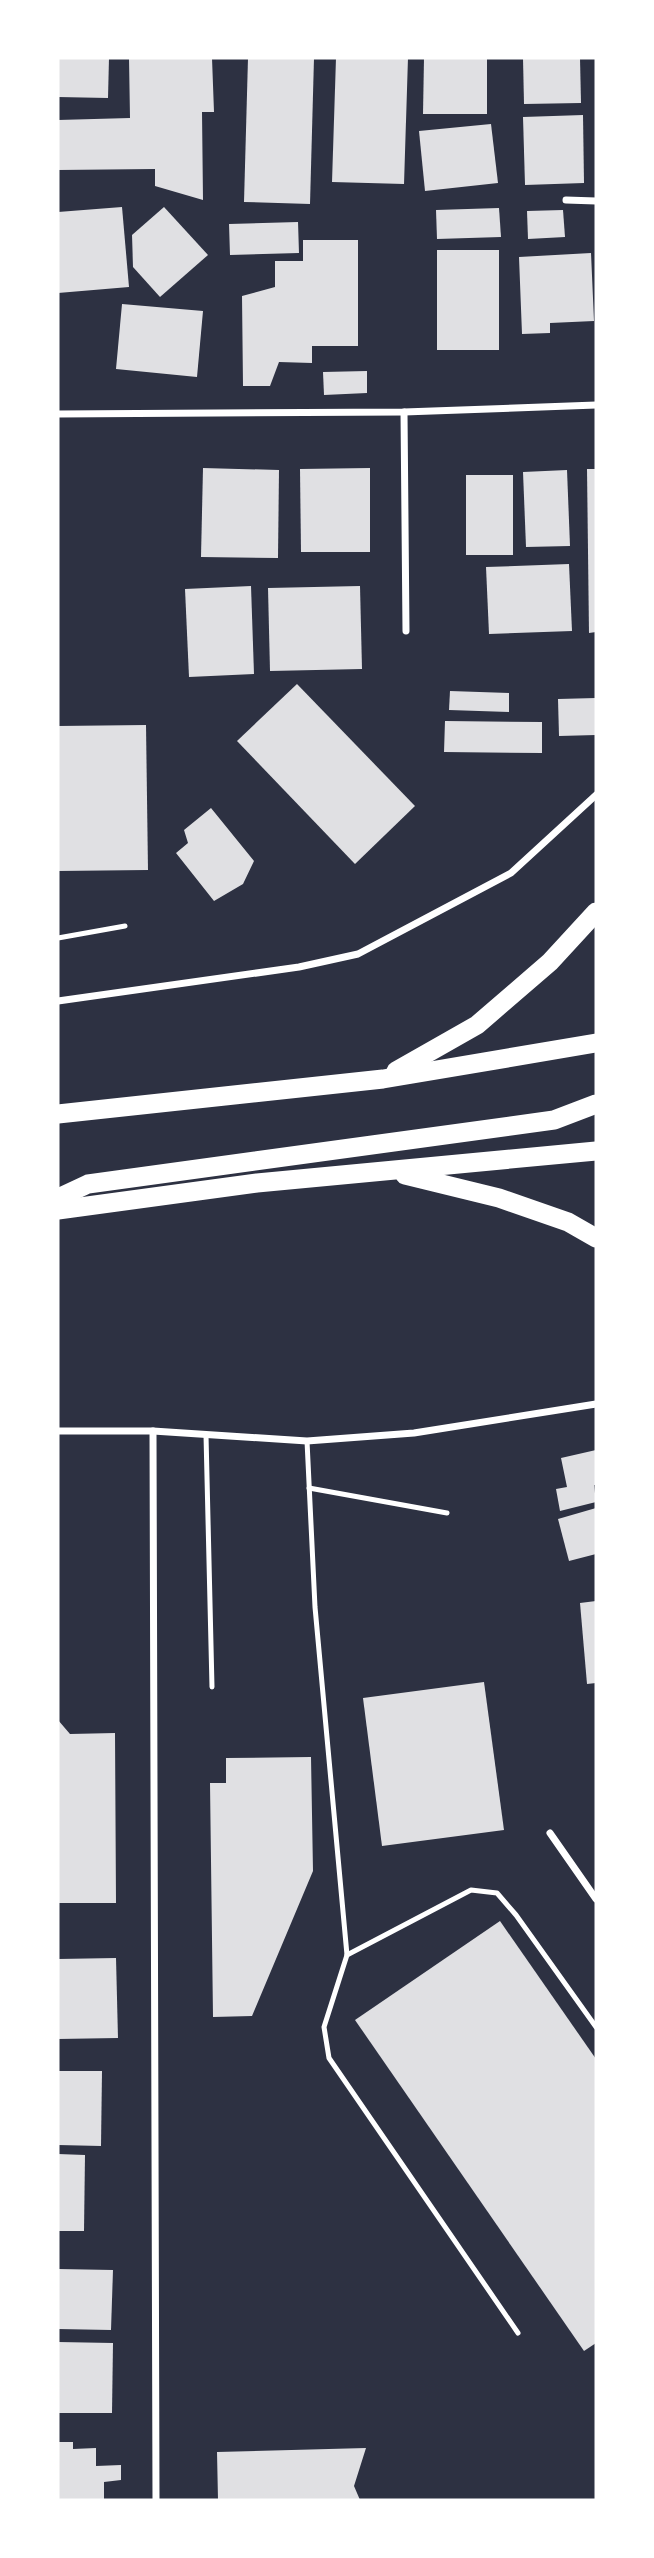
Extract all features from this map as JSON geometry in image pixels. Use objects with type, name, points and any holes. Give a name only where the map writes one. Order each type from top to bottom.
[{"type":"highway","points":[[383,1079],[477,1025],[550,962],[596,912]]},
{"type":"highway","points":[[58,1114],[383,1079],[596,1043]]},
{"type":"highway","points":[[58,1198],[88,1184],[554,1121],[596,1104]]},
{"type":"highway","points":[[58,1210],[257,1183],[596,1151]]},
{"type":"highway","points":[[257,1183],[410,1175],[499,1198],[568,1222],[596,1238]]},
{"type":"street","points":[[566,200],[596,201]]},
{"type":"street","points":[[58,414],[404,412],[596,405]]},
{"type":"street","points":[[404,412],[406,631]]},
{"type":"street","points":[[58,1001],[299,967],[358,954],[512,873],[596,795]]},
{"type":"street","points":[[58,1431],[153,1431],[307,1441],[414,1433],[596,1404]]},
{"type":"street","points":[[153,1431],[156,2500]]},
{"type":"street","points":[[550,1833],[596,1899]]},
{"type":"lane","points":[[58,938],[125,926]]},
{"type":"lane","points":[[206,1435],[212,1688]]},
{"type":"lane","points":[[307,1441],[315,1607],[347,1955],[324,2027],[329,2057],[518,2333]]},
{"type":"lane","points":[[309,1488],[447,1513]]},
{"type":"lane","points":[[347,1955],[471,1890],[498,1894],[596,2027]]},
{"type":"building","points":[[58,58],[109,58],[108,98],[58,97]]},
{"type":"building","points":[[129,58],[212,58],[214,112],[202,112],[203,200],[155,186],[155,169],[58,170],[58,120],[130,118]]},
{"type":"building","points":[[248,58],[314,58],[310,204],[244,202]]},
{"type":"building","points":[[336,58],[408,58],[404,184],[332,182]]},
{"type":"building","points":[[424,58],[487,58],[487,114],[423,114]]},
{"type":"building","points":[[523,58],[580,58],[581,103],[524,104]]},
{"type":"building","points":[[583,115],[584,183],[525,185],[523,117]]},
{"type":"building","points":[[491,124],[498,183],[425,191],[419,131]]},
{"type":"building","points":[[122,207],[129,287],[58,293],[58,212]]},
{"type":"building","points":[[164,207],[208,255],[160,297],[133,267],[132,235]]},
{"type":"building","points":[[499,208],[501,237],[437,239],[436,210]]},
{"type":"building","points":[[563,210],[565,237],[528,239],[527,211]]},
{"type":"building","points":[[298,222],[299,253],[230,255],[229,224]]},
{"type":"building","points":[[303,240],[358,240],[358,346],[312,346],[312,363],[279,362],[270,386],[243,386],[242,296],[275,287],[275,261],[303,261]]},
{"type":"building","points":[[437,250],[499,250],[499,350],[437,350]]},
{"type":"building","points":[[591,253],[594,321],[550,323],[550,333],[522,334],[519,257]]},
{"type":"building","points":[[122,304],[203,311],[197,377],[116,369]]},
{"type":"building","points":[[367,371],[367,393],[324,395],[323,372]]},
{"type":"building","points":[[203,468],[279,470],[278,558],[201,557]]},
{"type":"building","points":[[370,468],[370,552],[301,552],[300,469]]},
{"type":"building","points":[[587,469],[596,469],[596,632],[589,633]]},
{"type":"building","points":[[567,470],[570,546],[526,547],[523,472]]},
{"type":"building","points":[[466,475],[513,475],[513,555],[466,555]]},
{"type":"building","points":[[569,564],[572,631],[489,634],[486,567]]},
{"type":"building","points":[[251,586],[254,674],[189,677],[185,589]]},
{"type":"building","points":[[360,586],[362,669],[270,671],[268,588]]},
{"type":"building","points":[[297,684],[415,806],[355,864],[237,741]]},
{"type":"building","points":[[450,691],[509,693],[509,712],[449,710]]},
{"type":"building","points":[[596,698],[596,735],[559,736],[558,699]]},
{"type":"building","points":[[445,721],[542,722],[542,753],[444,752]]},
{"type":"building","points":[[146,725],[148,870],[58,871],[58,726]]},
{"type":"building","points":[[211,808],[254,861],[243,884],[214,901],[176,853],[188,843],[184,830]]},
{"type":"building","points":[[596,1450],[596,1502],[560,1511],[556,1489],[567,1487],[561,1458]]},
{"type":"building","points":[[596,1508],[596,1554],[569,1561],[558,1519]]},
{"type":"building","points":[[596,1601],[596,1683],[587,1684],[580,1603]]},
{"type":"building","points":[[484,1682],[504,1830],[382,1846],[363,1698]]},
{"type":"building","points":[[58,1720],[70,1734],[115,1733],[116,1903],[58,1903]]},
{"type":"building","points":[[311,1757],[313,1871],[252,2016],[213,2017],[210,1783],[226,1783],[226,1758]]},
{"type":"building","points":[[500,1921],[596,2059],[596,2343],[584,2351],[355,2020]]},
{"type":"building","points":[[116,1958],[118,2038],[58,2039],[58,1959]]},
{"type":"building","points":[[58,2071],[102,2071],[101,2146],[58,2145]]},
{"type":"building","points":[[58,2154],[85,2155],[84,2231],[58,2231]]},
{"type":"building","points":[[58,2269],[113,2270],[111,2330],[58,2329]]},
{"type":"building","points":[[58,2342],[113,2343],[112,2413],[58,2413]]},
{"type":"building","points":[[58,2442],[73,2442],[73,2449],[96,2448],[96,2466],[121,2465],[121,2480],[104,2482],[104,2500],[58,2500]]},
{"type":"building","points":[[366,2448],[354,2486],[360,2500],[218,2500],[217,2452]]}]
